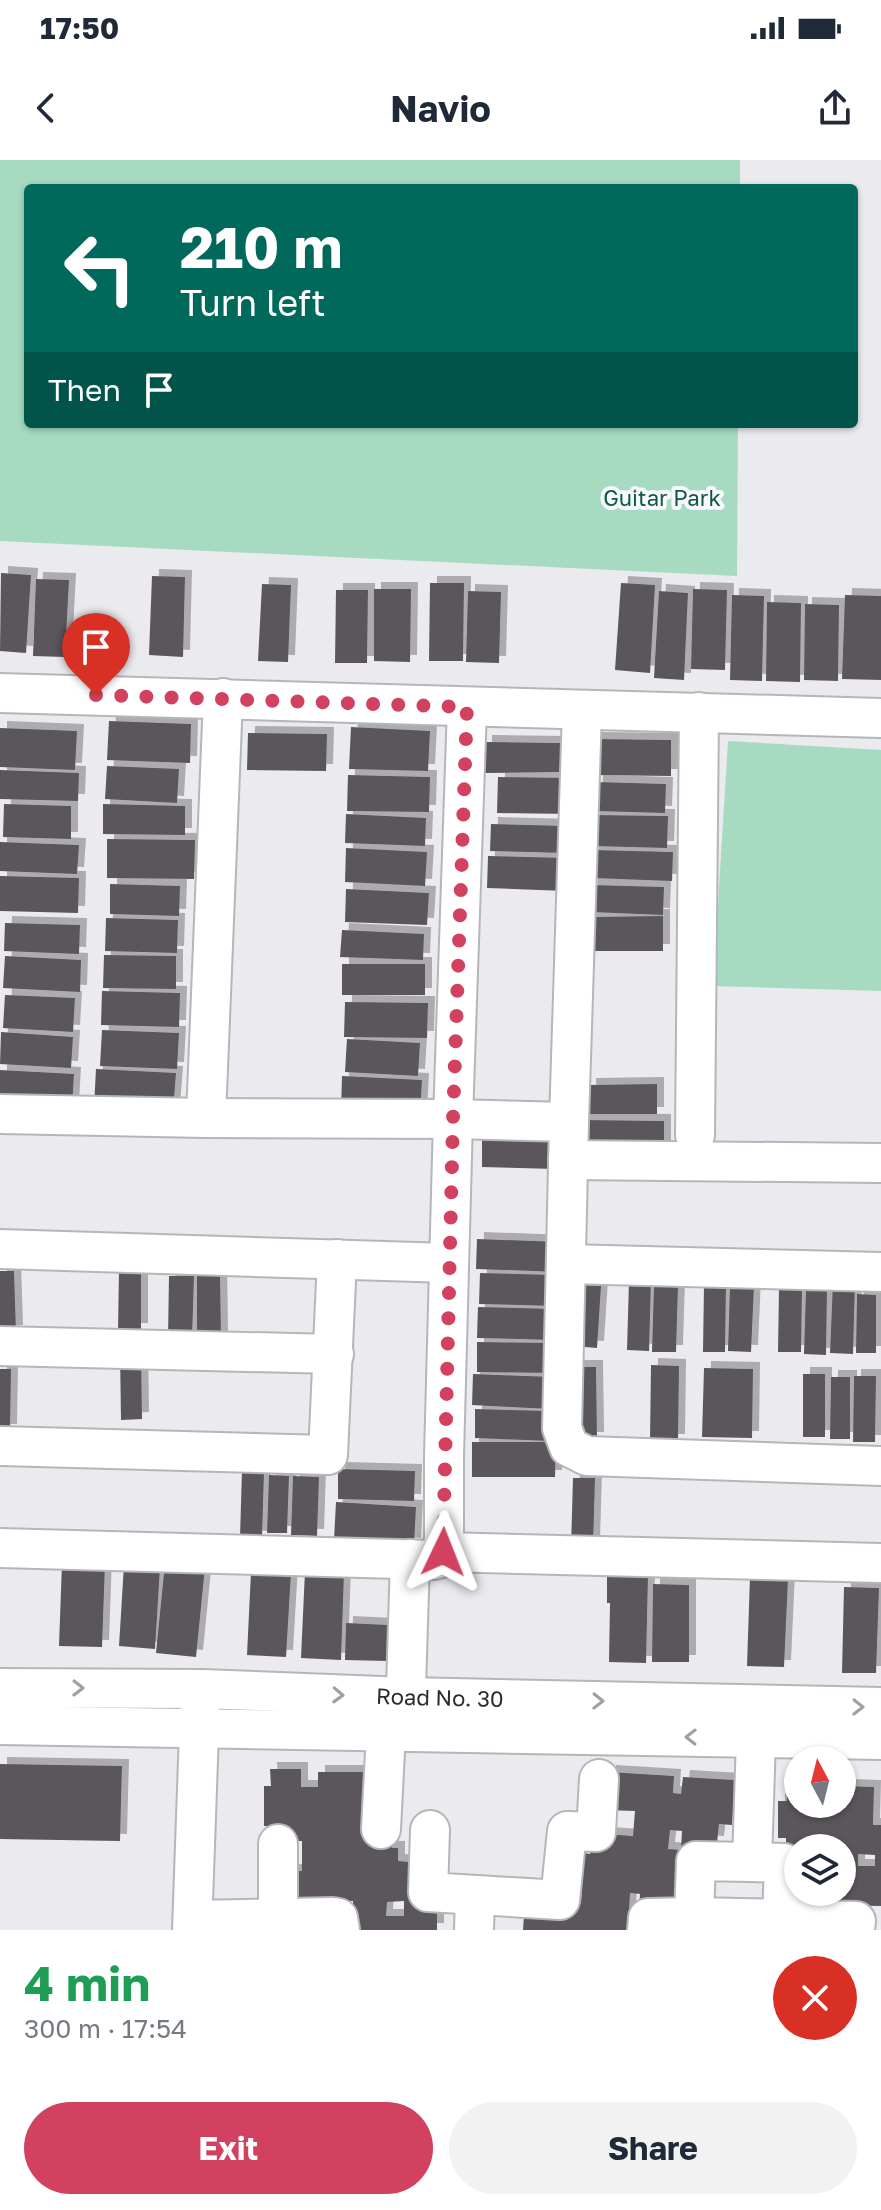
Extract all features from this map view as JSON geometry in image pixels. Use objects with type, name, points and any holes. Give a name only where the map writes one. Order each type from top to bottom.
[{"type":"street","points":[[0,693],[881,718]]},
{"type":"street","points":[[206,1118],[223,698]]},
{"type":"street","points":[[381,1829],[426,1555],[449,1263],[467,707]]},
{"type":"street","points":[[582,710],[562,1428],[569,1447],[587,1456],[881,1466]]},
{"type":"street","points":[[695,1135],[699,712]]},
{"type":"street","points":[[0,1114],[569,1122]]},
{"type":"street","points":[[568,1160],[881,1163]]},
{"type":"street","points":[[0,1249],[449,1263]]},
{"type":"street","points":[[0,1446],[328,1455],[337,1259]]},
{"type":"street","points":[[566,1264],[881,1272]]},
{"type":"street","points":[[0,1346],[334,1354]]},
{"type":"street","points":[[0,1548],[881,1563]]},
{"type":"street","name":"Road No. 30","points":[[0,1688],[202,1689],[399,1720]]},
{"type":"street","points":[[202,1689],[198,1729],[193,1925],[333,1917],[338,1918],[340,1930]]},
{"type":"street","name":"Road No. 30","points":[[742,1726],[881,1707]]},
{"type":"street","name":"Road No. 30","points":[[0,1725],[198,1729],[399,1720],[742,1726],[881,1740]]},
{"type":"street","points":[[742,1726],[752,1862]]},
{"type":"street","points":[[430,1830],[428,1892],[475,1913],[560,1900],[567,1831],[596,1832],[599,1779]]},
{"type":"street","points":[[278,1844],[278,1918]]},
{"type":"street","points":[[694,1917],[696,1861],[752,1862],[784,1863],[782,1919]]},
{"type":"street","points":[[647,1930],[648,1918],[694,1917],[856,1921],[855,1930]]},
{"type":"green space","name":"Guitar Park","points":[[0,160],[740,160],[740,184],[24,184],[24,428],[738,428],[737,576],[0,541]]},
{"type":"green space","points":[[728,741],[881,750],[881,991],[713,986]]},
{"type":"building","points":[[1,573],[31,575],[26,653],[0,651]]},
{"type":"building","points":[[152,576],[185,577],[183,657],[149,655]]},
{"type":"building","points":[[36,579],[69,580],[65,657],[33,656]]},
{"type":"building","points":[[430,583],[464,583],[463,661],[429,661]]},
{"type":"building","points":[[621,583],[655,585],[650,673],[615,670]]},
{"type":"building","points":[[262,584],[291,585],[288,662],[258,661]]},
{"type":"building","points":[[374,589],[411,589],[410,662],[374,661]]},
{"type":"building","points":[[693,589],[727,590],[725,670],[691,669]]},
{"type":"building","points":[[336,590],[368,590],[367,663],[335,663]]},
{"type":"building","points":[[468,591],[501,592],[499,663],[466,662]]},
{"type":"building","points":[[659,591],[688,593],[684,680],[654,678]]},
{"type":"building","points":[[732,595],[764,596],[762,681],[730,680]]},
{"type":"building","points":[[845,595],[881,596],[881,680],[842,679]]},
{"type":"building","points":[[767,602],[801,603],[800,682],[766,681]]},
{"type":"building","points":[[805,604],[839,605],[838,681],[804,680]]},
{"type":"building","points":[[109,721],[191,724],[190,763],[107,760]]},
{"type":"building","points":[[351,727],[430,731],[428,771],[349,769]]},
{"type":"building","points":[[0,728],[77,731],[75,770],[0,767]]},
{"type":"building","points":[[248,733],[327,734],[326,771],[247,770]]},
{"type":"building","points":[[593,739],[671,740],[671,776],[593,775]]},
{"type":"building","points":[[485,742],[561,743],[561,772],[485,773]]},
{"type":"building","points":[[107,766],[179,769],[177,803],[105,799]]},
{"type":"building","points":[[0,770],[79,773],[78,801],[0,799]]},
{"type":"building","points":[[348,775],[430,777],[429,812],[347,811]]},
{"type":"building","points":[[498,777],[572,778],[571,814],[497,813]]},
{"type":"building","points":[[596,782],[666,784],[665,813],[595,811]]},
{"type":"building","points":[[4,804],[71,806],[71,839],[3,837]]},
{"type":"building","points":[[103,804],[185,806],[185,835],[103,834]]},
{"type":"building","points":[[346,814],[426,818],[425,846],[345,843]]},
{"type":"building","points":[[593,815],[668,816],[667,848],[592,846]]},
{"type":"building","points":[[491,824],[566,826],[566,853],[490,851]]},
{"type":"building","points":[[107,839],[195,840],[194,879],[107,878]]},
{"type":"building","points":[[0,842],[79,845],[77,874],[0,871]]},
{"type":"building","points":[[346,848],[427,852],[425,886],[345,882]]},
{"type":"building","points":[[592,850],[673,852],[672,881],[591,878]]},
{"type":"building","points":[[488,856],[567,858],[566,891],[487,888]]},
{"type":"building","points":[[0,876],[79,878],[78,913],[0,911]]},
{"type":"building","points":[[110,884],[180,886],[179,916],[110,914]]},
{"type":"building","points":[[591,885],[664,887],[663,915],[591,912]]},
{"type":"building","points":[[346,889],[429,893],[427,925],[345,922]]},
{"type":"building","points":[[663,916],[663,951],[589,951],[589,917]]},
{"type":"building","points":[[106,918],[178,920],[177,953],[105,951]]},
{"type":"building","points":[[5,923],[80,925],[79,954],[4,951]]},
{"type":"building","points":[[342,930],[424,934],[423,960],[340,957]]},
{"type":"building","points":[[104,955],[176,956],[176,989],[103,988]]},
{"type":"building","points":[[5,956],[81,960],[80,992],[3,988]]},
{"type":"building","points":[[342,964],[425,964],[425,995],[342,995]]},
{"type":"building","points":[[102,991],[180,993],[179,1027],[101,1025]]},
{"type":"building","points":[[5,995],[75,998],[73,1032],[3,1028]]},
{"type":"building","points":[[345,1002],[428,1003],[427,1038],[344,1037]]},
{"type":"building","points":[[102,1030],[179,1033],[177,1069],[100,1066]]},
{"type":"building","points":[[1,1032],[73,1037],[71,1068],[0,1064]]},
{"type":"building","points":[[347,1039],[420,1043],[418,1076],[345,1072]]},
{"type":"building","points":[[96,1069],[176,1073],[173,1112],[94,1107]]},
{"type":"building","points":[[0,1070],[74,1074],[72,1108],[0,1104]]},
{"type":"building","points":[[342,1076],[422,1080],[420,1116],[341,1112]]},
{"type":"building","points":[[657,1084],[657,1114],[590,1114],[589,1085]]},
{"type":"building","points":[[583,1120],[664,1121],[664,1155],[583,1154]]},
{"type":"building","points":[[482,1133],[556,1135],[556,1169],[482,1167]]},
{"type":"building","points":[[477,1239],[561,1242],[560,1272],[476,1269]]},
{"type":"building","points":[[0,1271],[14,1271],[16,1332],[0,1333]]},
{"type":"building","points":[[119,1271],[141,1271],[141,1330],[118,1330]]},
{"type":"building","points":[[197,1271],[220,1271],[221,1339],[197,1339]]},
{"type":"building","points":[[480,1273],[556,1275],[555,1306],[479,1304]]},
{"type":"building","points":[[169,1276],[194,1276],[192,1339],[168,1339]]},
{"type":"building","points":[[629,1281],[651,1281],[649,1351],[627,1350]]},
{"type":"building","points":[[833,1281],[855,1282],[853,1354],[830,1353]]},
{"type":"building","points":[[578,1285],[601,1286],[597,1348],[574,1346]]},
{"type":"building","points":[[654,1285],[678,1286],[676,1352],[652,1352]]},
{"type":"building","points":[[704,1285],[726,1285],[725,1352],[703,1352]]},
{"type":"building","points":[[730,1285],[754,1286],[751,1352],[728,1351]]},
{"type":"building","points":[[806,1288],[827,1289],[826,1355],[804,1354]]},
{"type":"building","points":[[779,1289],[802,1289],[801,1352],[778,1352]]},
{"type":"building","points":[[857,1294],[876,1295],[876,1353],[856,1353]]},
{"type":"building","points":[[478,1307],[555,1309],[554,1340],[477,1338]]},
{"type":"building","points":[[477,1342],[552,1343],[552,1373],[477,1372]]},
{"type":"building","points":[[141,1350],[142,1419],[121,1420],[120,1351]]},
{"type":"building","points":[[651,1365],[679,1366],[678,1441],[650,1441]]},
{"type":"building","points":[[577,1367],[596,1367],[597,1439],[577,1439]]},
{"type":"building","points":[[704,1368],[753,1369],[752,1438],[702,1437]]},
{"type":"building","points":[[0,1369],[11,1369],[10,1431],[0,1431]]},
{"type":"building","points":[[473,1374],[553,1377],[551,1409],[472,1405]]},
{"type":"building","points":[[803,1374],[825,1374],[825,1437],[803,1437]]},
{"type":"building","points":[[854,1376],[876,1376],[875,1442],[853,1442]]},
{"type":"building","points":[[831,1377],[850,1377],[850,1439],[830,1439]]},
{"type":"building","points":[[475,1409],[551,1411],[550,1441],[475,1438]]},
{"type":"building","points":[[472,1442],[556,1442],[555,1477],[472,1477]]},
{"type":"building","points":[[338,1469],[415,1471],[414,1501],[338,1499]]},
{"type":"building","points":[[242,1471],[264,1472],[262,1538],[240,1537]]},
{"type":"building","points":[[269,1475],[289,1476],[287,1533],[267,1533]]},
{"type":"building","points":[[293,1476],[319,1477],[317,1536],[291,1535]]},
{"type":"building","points":[[573,1478],[595,1478],[593,1547],[571,1547]]},
{"type":"building","points":[[336,1502],[416,1507],[414,1545],[334,1540]]},
{"type":"building","points":[[62,1563],[105,1564],[102,1647],[59,1646]]},
{"type":"building","points":[[165,1563],[205,1567],[196,1657],[156,1653]]},
{"type":"building","points":[[124,1565],[160,1568],[155,1649],[119,1646]]},
{"type":"building","points":[[305,1571],[344,1573],[341,1660],[301,1658]]},
{"type":"building","points":[[251,1572],[291,1573],[286,1657],[247,1655]]},
{"type":"building","points":[[607,1574],[648,1575],[646,1663],[609,1662]]},
{"type":"building","points":[[750,1577],[788,1579],[784,1667],[747,1666]]},
{"type":"building","points":[[653,1584],[689,1585],[689,1662],[652,1662]]},
{"type":"building","points":[[844,1587],[879,1588],[876,1673],[842,1673]]},
{"type":"building","points":[[346,1623],[388,1625],[387,1661],[345,1660]]},
{"type":"building","points":[[0,1764],[122,1766],[120,1841],[0,1839]]},
{"type":"building","points":[[270,1769],[301,1769],[301,1787],[318,1787],[318,1772],[365,1772],[364,1831],[392,1830],[392,1848],[398,1848],[398,1861],[409,1862],[409,1886],[424,1886],[437,1899],[437,1930],[347,1930],[353,1913],[353,1901],[287,1900],[287,1871],[302,1871],[302,1841],[269,1841],[269,1826],[264,1826],[264,1786],[271,1786]],"holes":[[[404,1901],[404,1916],[386,1916],[387,1902]]]},
{"type":"building","points":[[609,1772],[674,1776],[673,1793],[681,1794],[683,1777],[735,1780],[732,1825],[719,1824],[717,1843],[689,1841],[687,1867],[679,1897],[673,1897],[672,1912],[639,1910],[640,1894],[630,1893],[628,1930],[523,1930],[525,1900],[581,1904],[584,1853],[590,1854],[591,1839],[604,1834],[633,1836],[635,1811],[606,1810]],"holes":[[[670,1830],[682,1831],[681,1850],[668,1849]]]},
{"type":"building","points":[[856,1786],[874,1787],[873,1825],[881,1825],[881,1906],[856,1906],[856,1834],[784,1834],[784,1838],[778,1838],[778,1801],[784,1801],[784,1818],[856,1818]],"holes":[[[858,1854],[875,1855],[875,1866],[858,1866]]]},
{"type":"route","points":[[96,695],[467,707],[443,1552]]}]
